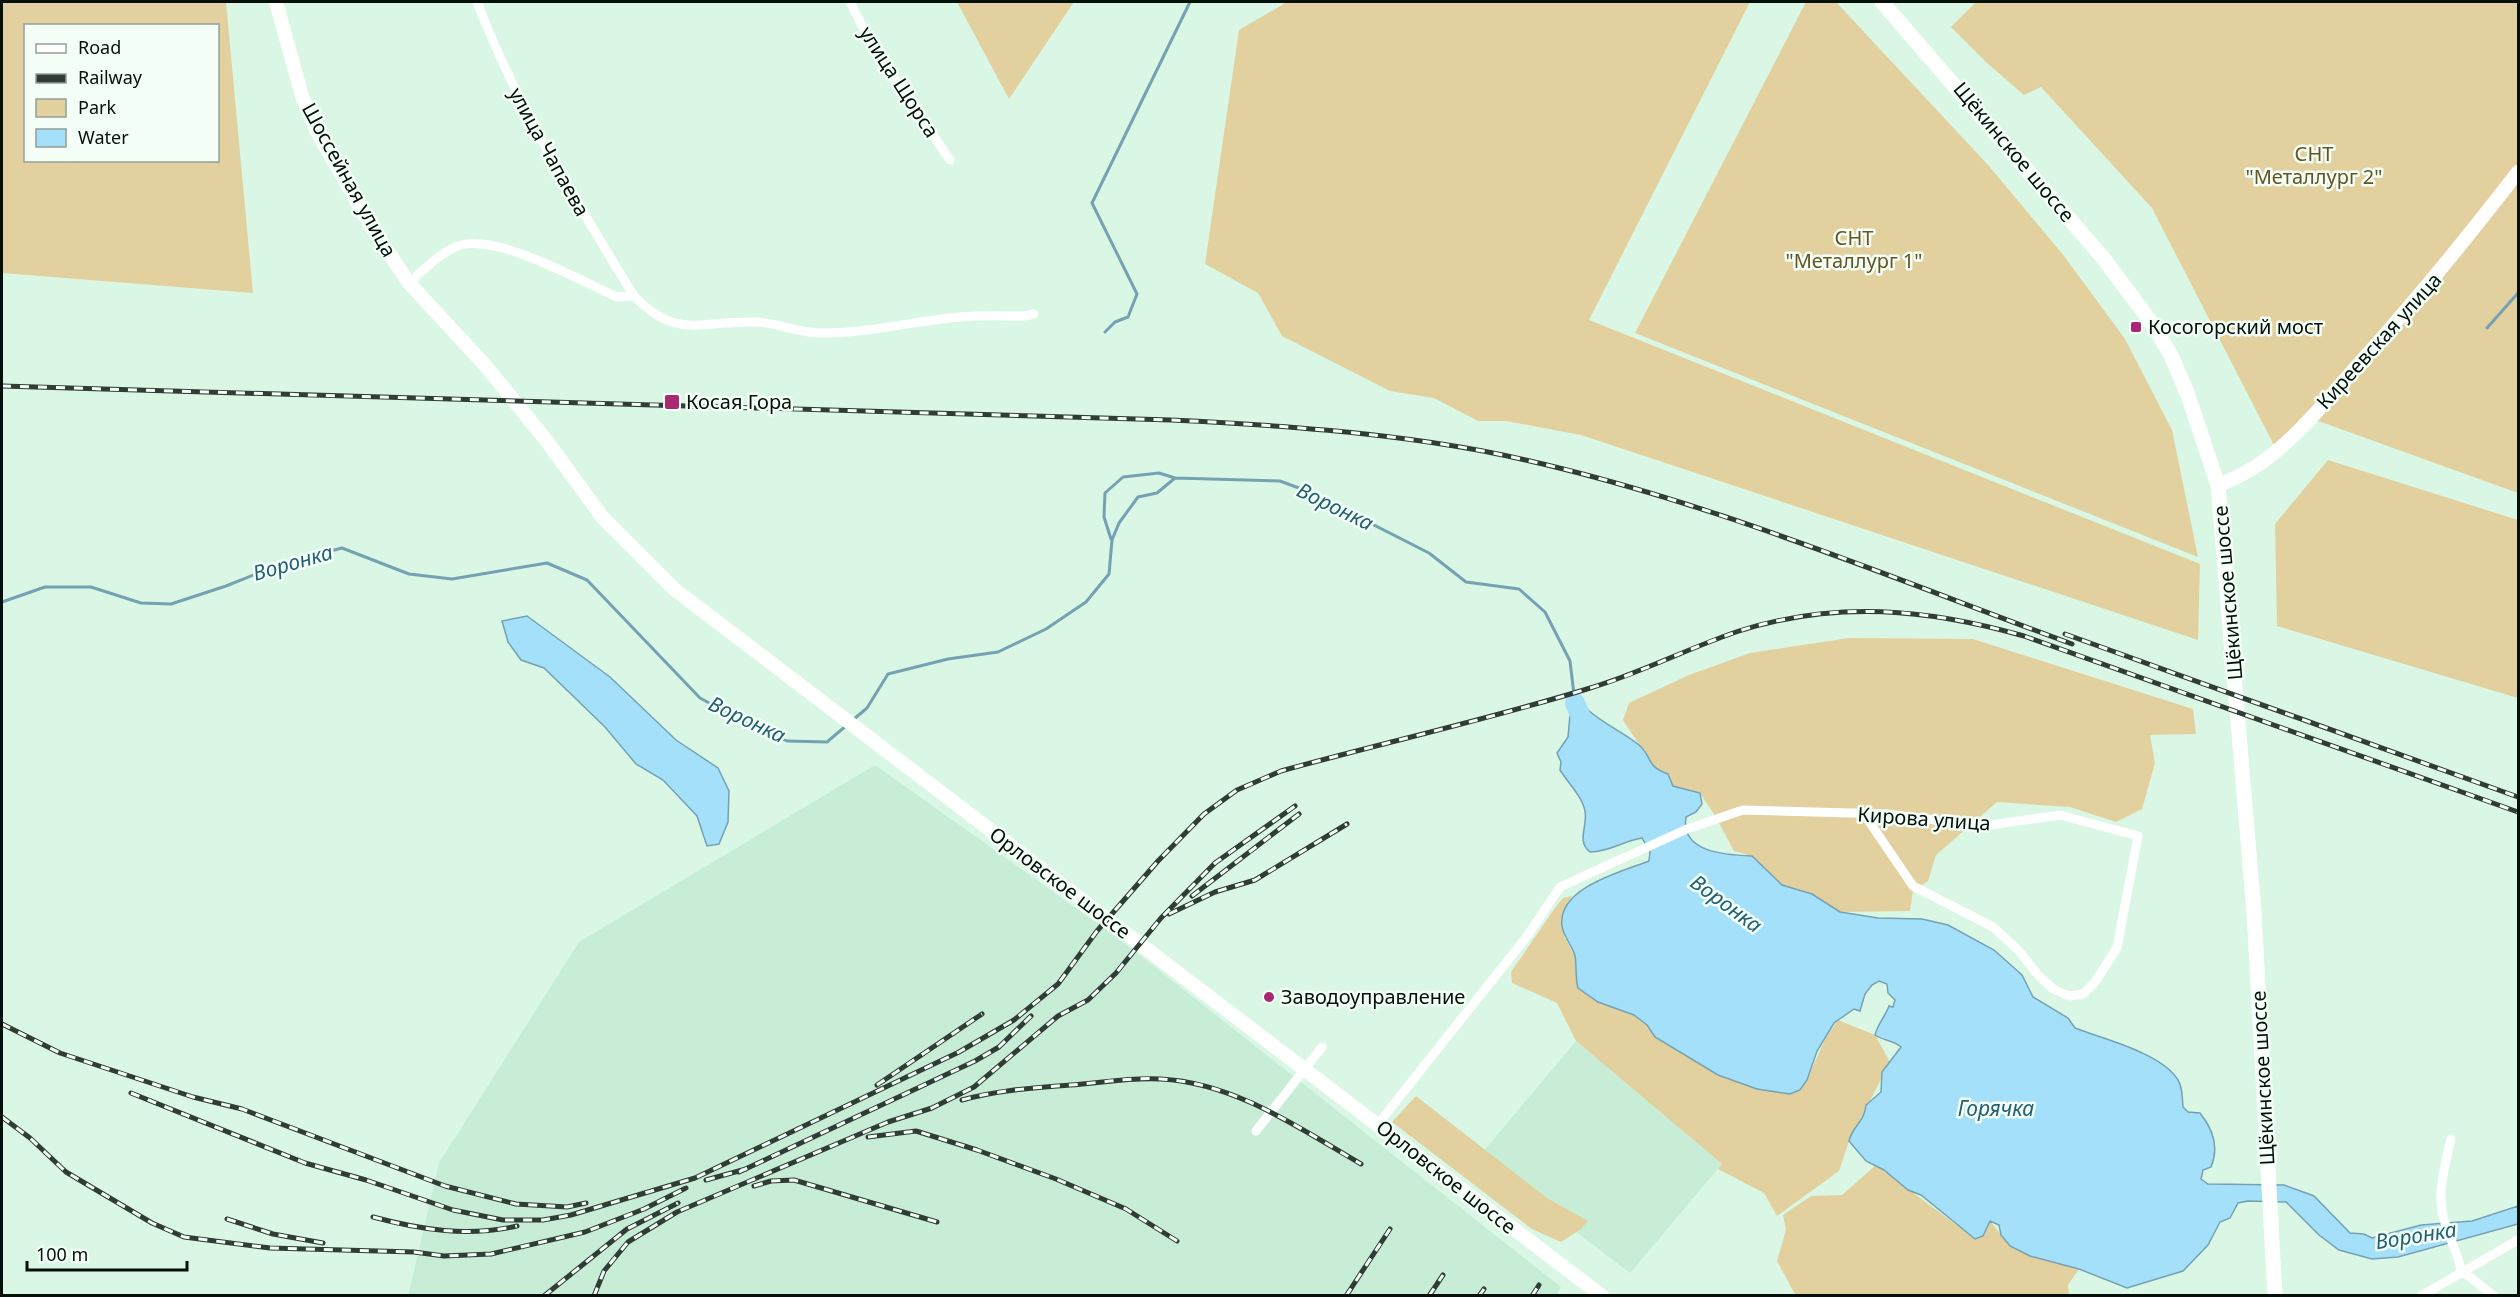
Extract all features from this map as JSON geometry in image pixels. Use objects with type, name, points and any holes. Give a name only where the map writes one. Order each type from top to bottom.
[{"type":"main road","name":"Шоссейная улица","points":[[276,2],[302,96],[316,130],[369,224],[409,283],[484,364],[546,440]]},
{"type":"main road","name":"Щёкинское шоссе","points":[[1882,2],[2104,259],[2153,325],[2171,355],[2188,395],[2218,485],[2241,743],[2275,1296]]},
{"type":"main road","name":"Киреевская улица","points":[[2218,485],[2260,466],[2302,427],[2451,259],[2518,172]]},
{"type":"main road","name":"Орловское шоссе","points":[[546,440],[603,518],[674,589],[1378,1124],[1581,1290],[1602,1296]]},
{"type":"street","name":"улица Чапаева","points":[[477,2],[501,63],[546,152],[634,296],[659,319],[695,326],[743,322],[768,323],[808,333],[889,329],[959,317],[1034,314]]},
{"type":"street","name":"улица Щорса","points":[[849,2],[874,49],[950,160]]},
{"type":"street","points":[[409,283],[448,252],[464,244],[498,247],[617,297],[634,296]]},
{"type":"street","name":"Кирова улица","points":[[1378,1124],[1528,935],[1560,887],[1687,829],[1743,810],[1864,814],[1983,826],[2060,815],[2138,836],[2117,948],[2095,982],[2083,994],[2069,996],[2053,989],[2018,950],[1993,927],[1913,886],[1864,814]]},
{"type":"street","points":[[1256,1131],[1322,1047]]},
{"type":"street","points":[[2451,1140],[2443,1174],[2441,1209],[2456,1248],[2461,1270],[2494,1296]]},
{"type":"street","points":[[2421,1296],[2465,1272],[2505,1245],[2518,1240]]},
{"type":"shaded area","points":[[875,765],[1118,938],[1561,1287],[1556,1296],[408,1296],[439,1163],[579,942]]},
{"type":"shaded area","points":[[1576,1041],[1722,1164],[1630,1273],[1567,1225],[1482,1153]]},
{"type":"green space","points":[[2,2],[226,2],[253,293],[2,273]]},
{"type":"green space","points":[[957,2],[1074,2],[1009,99]]},
{"type":"green space","points":[[1287,2],[1750,2],[1589,320],[2200,564],[2198,640],[1581,435],[1506,421],[1478,421],[1434,398],[1390,391],[1282,336],[1258,293],[1205,264],[1239,30]]},
{"type":"green space","name":"СНТ \"Металлург 1\"","points":[[1806,2],[1836,2],[1989,166],[2064,256],[2125,339],[2172,430],[2198,557],[1635,333]]},
{"type":"green space","name":"СНТ \"Металлург 2\"","points":[[1976,2],[2518,2],[2518,493],[2310,418],[2277,451],[2152,208],[2041,87],[2024,95],[1987,63],[1951,27]]},
{"type":"green space","points":[[2328,460],[2518,520],[2518,698],[2277,626],[2275,524]]},
{"type":"green space","points":[[1849,638],[1973,639],[2193,709],[2196,734],[2150,735],[2155,763],[2142,809],[2116,822],[2070,807],[1997,802],[1936,855],[1928,881],[1913,891],[1910,911],[1840,912],[1812,894],[1782,885],[1752,856],[1734,851],[1700,793],[1673,786],[1668,774],[1655,769],[1623,720],[1629,703],[1689,675],[1750,653]]},
{"type":"green space","points":[[1572,896],[1564,909],[1564,936],[1575,957],[1578,988],[1598,1002],[1634,1015],[1647,1025],[1655,1037],[1718,1075],[1757,1089],[1790,1094],[1800,1090],[1807,1080],[1825,1039],[1838,1020],[1875,1035],[1890,1062],[1849,1141],[1839,1171],[1777,1216],[1764,1193],[1718,1169],[1722,1164],[1576,1041],[1557,1003],[1512,983],[1511,972],[1555,908],[1563,898]]},
{"type":"green space","points":[[1416,1096],[1547,1198],[1588,1221],[1581,1229],[1561,1242],[1532,1229],[1392,1122]]},
{"type":"green space","points":[[1876,1165],[1975,1239],[1990,1221],[2010,1246],[2079,1269],[2068,1285],[2069,1295],[1796,1296],[1777,1261],[1786,1230],[1783,1215],[1811,1196],[1842,1195]]},
{"type":"water","points":[[527,616],[610,677],[676,740],[718,768],[729,791],[728,822],[719,844],[707,846],[697,816],[663,780],[636,764],[605,727],[544,668],[521,660],[508,642],[502,621]]},
{"type":"water","name":"Горячка","points":[[1587,709],[1639,745],[1656,768],[1668,774],[1673,786],[1700,793],[1702,804],[1696,812],[1686,817],[1686,829],[1690,838],[1698,845],[1719,853],[1752,856],[1782,885],[1812,894],[1840,912],[1878,918],[1922,919],[1948,925],[1994,950],[2022,975],[2033,997],[2068,1018],[2075,1028],[2131,1048],[2170,1070],[2181,1086],[2183,1107],[2188,1112],[2200,1113],[2211,1132],[2214,1146],[2213,1160],[2211,1167],[2203,1170],[2201,1179],[2208,1184],[2284,1185],[2314,1196],[2350,1233],[2364,1234],[2372,1238],[2421,1225],[2472,1221],[2518,1206],[2518,1224],[2398,1257],[2372,1259],[2339,1250],[2319,1235],[2286,1202],[2248,1201],[2238,1203],[2230,1218],[2220,1222],[2208,1245],[2183,1271],[2127,1288],[2079,1269],[2030,1256],[2010,1246],[2001,1235],[1999,1225],[1990,1221],[1983,1236],[1975,1239],[1921,1195],[1908,1190],[1884,1170],[1866,1161],[1849,1141],[1866,1105],[1881,1092],[1882,1072],[1901,1047],[1875,1035],[1889,1006],[1893,1007],[1895,1000],[1888,993],[1887,984],[1879,981],[1872,985],[1865,994],[1860,1011],[1854,1009],[1834,1023],[1817,1051],[1807,1080],[1800,1090],[1790,1094],[1757,1089],[1718,1075],[1655,1037],[1647,1025],[1634,1015],[1598,1002],[1578,988],[1575,956],[1562,926],[1563,913],[1570,901],[1580,892],[1608,876],[1649,861],[1650,852],[1642,838],[1597,852],[1590,852],[1586,848],[1583,838],[1585,811],[1578,795],[1560,770],[1561,762],[1557,753],[1568,737],[1570,715]]},
{"type":"waterway","points":[[1105,332],[1115,322],[1128,317],[1137,294],[1092,203],[1190,2]]},
{"type":"waterway","points":[[2487,328],[2518,293]]},
{"type":"waterway","points":[[1111,539],[1104,517],[1105,493],[1123,477],[1159,473],[1175,478]]},
{"type":"waterway","name":"Воронка","points":[[854,719],[867,708],[888,674],[948,659],[998,652],[1046,629],[1086,602],[1109,574],[1112,540],[1119,523],[1138,497],[1157,493],[1175,478],[1280,481],[1307,491],[1429,553],[1466,582],[1519,589],[1545,612],[1570,661],[1575,703]]},
{"type":"waterway","name":"Воронка","points":[[2,602],[45,587],[91,587],[141,603],[171,604],[226,586],[281,564],[342,548],[409,574],[452,579],[547,563],[587,580],[700,698],[742,721],[787,741],[827,742],[847,725]]},
{"type":"waterway","name":"Воронка","points":[[1575,703],[1589,736]]},
{"type":"railway","points":[[2,386],[1171,420],[1367,434],[1483,451],[1633,488],[1781,536],[2072,644]]},
{"type":"railway","points":[[131,1093],[305,1163],[366,1180],[453,1210],[503,1220],[543,1220],[571,1215],[695,1178],[959,1052],[1014,1020],[1058,984],[1097,931],[1158,861],[1204,814],[1237,790],[1281,771],[1511,711],[1606,683],[1739,631],[1775,621],[1811,615],[1847,612],[1917,614],[1953,619],[2024,636],[2518,812]]},
{"type":"railway","points":[[2065,634],[2518,797]]},
{"type":"railway","points":[[594,1296],[604,1271],[628,1242],[677,1212],[888,1122],[932,1108],[974,1087],[1058,1016],[1088,1000],[1116,973],[1161,918],[1215,863],[1295,806]]},
{"type":"railway","points":[[1192,896],[1299,814]]},
{"type":"railway","points":[[1169,914],[1215,892],[1255,880],[1347,824]]},
{"type":"railway","points":[[877,1085],[982,1014]]},
{"type":"railway","points":[[739,1172],[975,1061],[999,1047],[1031,1016]]},
{"type":"railway","points":[[2,1024],[60,1053],[193,1097],[242,1109],[445,1186],[516,1204],[567,1207],[586,1203]]},
{"type":"railway","points":[[962,1100],[1016,1090],[1127,1079],[1188,1082],[1215,1089],[1266,1110],[1361,1164]]},
{"type":"railway","points":[[2,1117],[30,1138],[66,1172],[152,1223],[184,1237],[270,1248],[414,1252],[444,1256],[491,1254],[585,1232],[644,1209],[686,1188]]},
{"type":"railway","points":[[868,1137],[916,1131],[977,1150],[1056,1179],[1126,1209],[1177,1241]]},
{"type":"railway","points":[[706,1180],[746,1169]]},
{"type":"railway","points":[[754,1186],[771,1181],[794,1180],[937,1222]]},
{"type":"railway","points":[[544,1296],[627,1229],[678,1203]]},
{"type":"railway","points":[[373,1217],[445,1230],[480,1231],[517,1226]]},
{"type":"railway","points":[[227,1219],[273,1234],[323,1243]]},
{"type":"railway","points":[[1346,1296],[1390,1229]]},
{"type":"railway","points":[[1429,1296],[1443,1275]]},
{"type":"railway","points":[[1532,1296],[1539,1285]]},
{"type":"railway","points":[[1479,1296],[1484,1289]]},
{"type":"place","name":"Косогорский мост","points":[[2136,327]]},
{"type":"place","name":"Косая Гора","points":[[672,402]]},
{"type":"place","name":"Заводоуправление","points":[[1269,997]]}]
